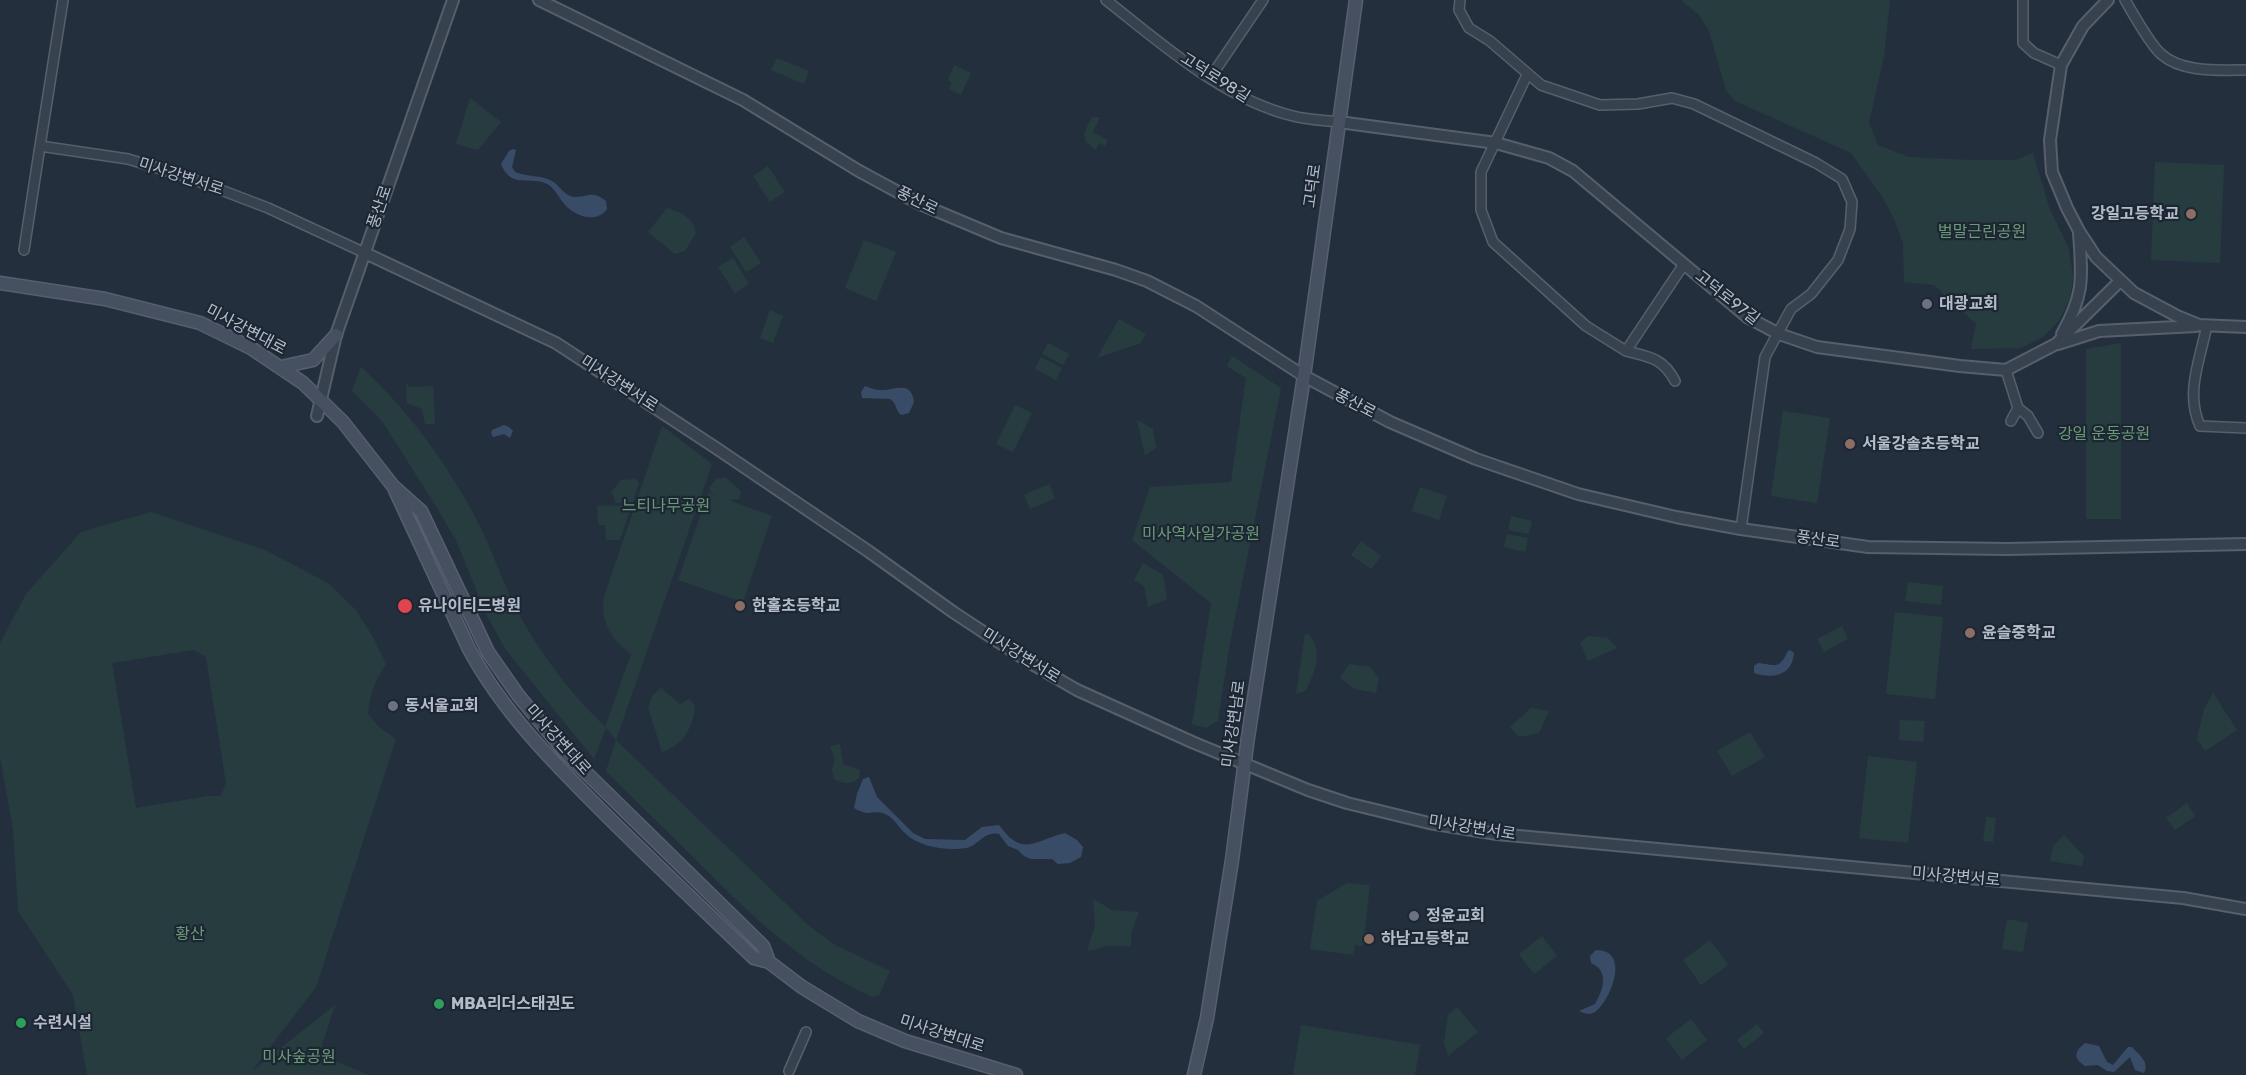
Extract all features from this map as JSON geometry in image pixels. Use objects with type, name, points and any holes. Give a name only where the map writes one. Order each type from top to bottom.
[{"type":"main road","name":"고덕로","points":[[1304,376],[1356,0]]},
{"type":"main road","name":"미사강변대로","points":[[0,284],[105,299],[200,323],[251,348],[303,383],[343,422],[393,486],[421,511],[488,652],[518,695],[564,751],[763,946],[769,962],[802,987],[858,1021],[905,1041],[1016,1075]]},
{"type":"main road","points":[[281,367],[314,360],[336,335]]},
{"type":"main road","name":"미사강변남로","points":[[1194,1075],[1207,1018],[1304,376]]},
{"type":"street","points":[[24,250],[63,0]]},
{"type":"street","name":"풍산로","points":[[317,416],[336,335],[453,0]]},
{"type":"street","name":"풍산로","points":[[539,0],[743,100],[859,171],[920,204],[1001,238],[1116,270],[1173,293],[1304,376],[1389,422],[1476,459],[1578,494],[1741,529],[1868,547],[1923,549],[2184,547],[2246,544]]},
{"type":"street","name":"고덕로98길","points":[[1106,0],[1210,78],[1236,94],[1277,112],[1295,117],[1339,122]]},
{"type":"street","points":[[1210,78],[1263,0]]},
{"type":"street","points":[[1460,0],[1459,10],[1469,28],[1490,41],[1541,85],[1600,105],[1638,104],[1672,99],[1694,104],[1816,163],[1842,179],[1852,202],[1850,229],[1838,260],[1810,294],[1791,309],[1766,357],[1741,529]]},
{"type":"street","points":[[2023,0],[2023,43],[2034,53],[2061,65]]},
{"type":"street","points":[[2108,0],[2083,26],[2061,65],[2050,140],[2052,172],[2079,231],[2096,257],[2120,281],[2149,303],[2203,325]]},
{"type":"street","points":[[2125,0],[2159,53],[2172,62],[2193,68],[2246,70]]},
{"type":"street","points":[[1527,75],[1481,172],[1481,210],[1493,242],[1586,326],[1626,351],[1652,357],[1668,368],[1675,381]]},
{"type":"street","name":"고덕로97길","points":[[1339,122],[1496,143],[1549,158],[1572,171],[1747,317],[1779,334],[1817,347],[2006,370]]},
{"type":"street","name":"미사강변서로","points":[[40,146],[128,159],[187,177],[268,208],[556,343],[716,448],[953,612],[1056,679],[1123,712],[1308,790],[1347,803],[1429,823],[1497,834],[2183,898],[2246,909]]},
{"type":"street","points":[[2056,344],[2074,312],[2082,280],[2079,231]]},
{"type":"street","points":[[1626,351],[1684,264]]},
{"type":"street","points":[[2056,344],[2120,281]]},
{"type":"street","points":[[2203,325],[2192,392],[2193,411],[2200,426],[2246,428]]},
{"type":"street","points":[[2038,433],[2028,416],[2018,408],[2006,370],[2056,344],[2099,331],[2203,325],[2246,327]]},
{"type":"street","points":[[2011,421],[2018,408]]},
{"type":"street","points":[[789,1071],[806,1032]]},
{"type":"green space","name":"벌말근린공원","points":[[1681,0],[1890,0],[1884,56],[1869,123],[1878,145],[1908,157],[2016,160],[2033,153],[2049,207],[2069,249],[2073,277],[2070,298],[2059,321],[2043,337],[2021,348],[1971,349],[1976,324],[1934,285],[1904,282],[1903,243],[1894,219],[1883,198],[1851,153],[1735,101],[1726,90],[1709,31],[1699,15]]},
{"type":"green space","points":[[777,58],[809,71],[804,84],[771,70]]},
{"type":"green space","points":[[954,65],[971,73],[961,95],[949,89],[952,82],[948,80]]},
{"type":"green space","points":[[470,98],[501,122],[478,150],[456,144]]},
{"type":"green space","points":[[1100,117],[1093,132],[1108,140],[1105,146],[1099,143],[1096,150],[1086,142],[1084,133],[1091,118]]},
{"type":"green space","points":[[2155,162],[2224,165],[2220,263],[2151,260]]},
{"type":"green space","points":[[768,166],[785,192],[770,202],[753,176]]},
{"type":"green space","points":[[667,208],[689,219],[696,233],[685,251],[675,254],[648,232]]},
{"type":"green space","points":[[744,237],[761,263],[746,272],[730,247]]},
{"type":"green space","points":[[864,240],[896,252],[876,301],[845,288]]},
{"type":"green space","points":[[733,258],[749,284],[735,293],[718,267]]},
{"type":"green space","points":[[770,310],[783,316],[773,343],[760,338]]},
{"type":"green space","points":[[1119,319],[1146,334],[1141,343],[1097,358]]},
{"type":"green space","points":[[1048,343],[1069,354],[1063,365],[1042,354]]},
{"type":"green space","name":"강일 운동공원","points":[[2121,343],[2121,519],[2086,519],[2086,349]]},
{"type":"green space","name":"미사역사일가공원","points":[[1232,356],[1281,388],[1229,648],[1218,721],[1206,728],[1192,724],[1211,603],[1132,540],[1150,487],[1231,482],[1246,378],[1227,366]]},
{"type":"green space","points":[[1041,357],[1062,368],[1056,380],[1035,369]]},
{"type":"green space","name":"느티나무공원","points":[[361,367],[394,400],[436,453],[472,511],[515,607],[534,639],[579,700],[605,727],[631,654],[608,629],[603,606],[604,597],[662,426],[712,464],[616,740],[606,728],[594,759],[506,650],[486,614],[456,540],[434,503],[382,421],[352,391]]},
{"type":"green space","points":[[406,384],[410,387],[433,386],[435,424],[425,424],[422,409],[407,403]]},
{"type":"green space","points":[[1015,405],[1032,413],[1013,452],[996,444]]},
{"type":"green space","points":[[1783,411],[1830,418],[1817,503],[1771,496]]},
{"type":"green space","points":[[1137,420],[1153,429],[1156,448],[1145,455]]},
{"type":"green space","points":[[725,477],[741,491],[739,499],[728,500],[772,516],[743,602],[678,580],[708,493],[717,496],[711,493],[709,488],[716,479]]},
{"type":"green space","points":[[636,479],[639,483],[633,502],[615,503],[611,493],[621,480]]},
{"type":"green space","points":[[1049,484],[1055,498],[1030,509],[1024,495]]},
{"type":"green space","points":[[1420,487],[1447,496],[1439,520],[1412,511]]},
{"type":"green space","points":[[632,505],[620,540],[606,540],[605,525],[598,525],[597,506]]},
{"type":"green space","name":"황산","points":[[151,512],[265,550],[328,583],[356,610],[374,639],[386,664],[374,688],[368,714],[379,727],[396,739],[316,987],[252,1071],[335,1005],[319,1054],[368,1075],[87,1075],[73,995],[18,911],[13,829],[0,757],[0,643],[26,594],[81,532]],"holes":[[[194,650],[206,657],[226,783],[221,796],[136,808],[112,663]]]},
{"type":"green space","points":[[1511,516],[1532,521],[1529,534],[1508,530]]},
{"type":"green space","points":[[1507,534],[1528,538],[1525,552],[1504,547]]},
{"type":"green space","points":[[1361,541],[1381,556],[1371,569],[1351,555]]},
{"type":"green space","points":[[1143,563],[1163,575],[1167,599],[1148,607],[1144,586],[1134,580]]},
{"type":"green space","points":[[1908,582],[1943,586],[1941,605],[1905,601]]},
{"type":"green space","points":[[1895,612],[1943,617],[1935,699],[1886,694]]},
{"type":"green space","points":[[1842,626],[1848,639],[1824,652],[1817,639]]},
{"type":"green space","points":[[1305,634],[1308,634],[1316,647],[1315,670],[1305,691],[1296,694]]},
{"type":"green space","points":[[1588,636],[1608,638],[1617,648],[1588,661],[1580,643]]},
{"type":"green space","points":[[1349,664],[1370,667],[1379,678],[1376,693],[1355,689],[1340,678]]},
{"type":"green space","points":[[661,688],[680,704],[689,699],[695,705],[690,728],[686,734],[676,745],[662,752],[648,707],[653,695]]},
{"type":"green space","points":[[2213,693],[2237,730],[2205,751],[2197,739],[2204,709]]},
{"type":"green space","points":[[1531,708],[1549,711],[1539,733],[1519,737],[1510,727]]},
{"type":"green space","points":[[1900,720],[1925,721],[1923,742],[1899,740]]},
{"type":"green space","points":[[1750,732],[1765,757],[1732,776],[1717,751]]},
{"type":"green space","points":[[616,740],[808,925],[835,945],[890,971],[879,995],[873,997],[819,968],[770,930],[724,888],[606,771]]},
{"type":"green space","points":[[840,744],[843,764],[860,770],[859,778],[850,783],[834,779],[832,769],[835,760],[830,746]]},
{"type":"green space","points":[[1868,756],[1917,762],[1908,843],[1859,838]]},
{"type":"green space","points":[[2187,803],[2195,816],[2175,830],[2166,818]]},
{"type":"green space","points":[[1986,817],[1996,818],[1993,842],[1983,841]]},
{"type":"green space","points":[[2064,835],[2084,856],[2082,866],[2050,861],[2053,846]]},
{"type":"green space","points":[[1347,883],[1370,885],[1363,946],[1355,945],[1353,955],[1310,949],[1317,901]]},
{"type":"green space","points":[[1093,899],[1112,910],[1139,912],[1131,932],[1131,946],[1108,946],[1087,951],[1095,925]]},
{"type":"green space","points":[[2007,919],[2028,923],[2023,952],[2002,949]]},
{"type":"green space","points":[[1542,936],[1557,956],[1534,974],[1519,954]]},
{"type":"green space","points":[[1710,940],[1728,965],[1701,985],[1683,960]]},
{"type":"green space","points":[[1457,1007],[1478,1032],[1448,1056],[1444,1043],[1448,1015]]},
{"type":"green space","points":[[1691,1019],[1707,1040],[1682,1060],[1666,1038]]},
{"type":"green space","points":[[1757,1024],[1764,1033],[1744,1049],[1737,1040]]},
{"type":"green space","points":[[1301,1025],[1420,1045],[1415,1075],[1293,1075]]},
{"type":"water","points":[[516,150],[512,167],[515,172],[548,179],[571,197],[597,196],[606,201],[607,209],[598,216],[582,216],[567,207],[549,185],[542,182],[516,180],[511,177],[501,164],[509,151]]},
{"type":"water","points":[[865,386],[878,390],[906,388],[914,402],[909,413],[901,415],[890,399],[862,398],[861,392]]},
{"type":"water","points":[[504,425],[513,431],[510,438],[504,434],[493,437],[492,430]]},
{"type":"water","points":[[1790,650],[1794,653],[1790,667],[1785,671],[1768,676],[1754,673],[1754,666],[1758,663],[1779,664]]},
{"type":"water","points":[[869,777],[877,797],[913,833],[925,839],[965,840],[982,827],[999,825],[1007,835],[1022,844],[1036,843],[1065,833],[1077,840],[1083,847],[1081,857],[1070,863],[1058,864],[1052,859],[1031,859],[1008,846],[999,834],[989,835],[966,848],[950,849],[925,845],[911,838],[888,816],[854,808],[863,779]]},
{"type":"water","points":[[1596,950],[1607,953],[1614,959],[1614,980],[1599,1009],[1587,1014],[1579,1011],[1595,1004],[1603,981],[1601,971],[1591,963],[1590,956]]},
{"type":"water","points":[[2085,1043],[2099,1046],[2107,1062],[2113,1065],[2128,1047],[2132,1047],[2145,1062],[2144,1073],[2135,1070],[2130,1057],[2114,1072],[2107,1071],[2098,1065],[2085,1066],[2076,1055]]},
{"type":"place","name":"강일고등학교","points":[[2191,214]]},
{"type":"place","name":"대광교회","points":[[1927,304]]},
{"type":"place","name":"서울강솔초등학교","points":[[1850,444]]},
{"type":"place","name":"유나이티드병원","points":[[405,606]]},
{"type":"place","name":"한홀초등학교","points":[[740,606]]},
{"type":"place","name":"윤슬중학교","points":[[1970,633]]},
{"type":"place","name":"동서울교회","points":[[393,706]]},
{"type":"place","name":"정윤교회","points":[[1414,916]]},
{"type":"place","name":"하남고등학교","points":[[1369,939]]},
{"type":"place","name":"MBA리더스태권도","points":[[439,1004]]},
{"type":"place","name":"수련시설","points":[[21,1023]]},
{"type":"park label","name":"미사숲공원","points":[[299,1057]]}]
